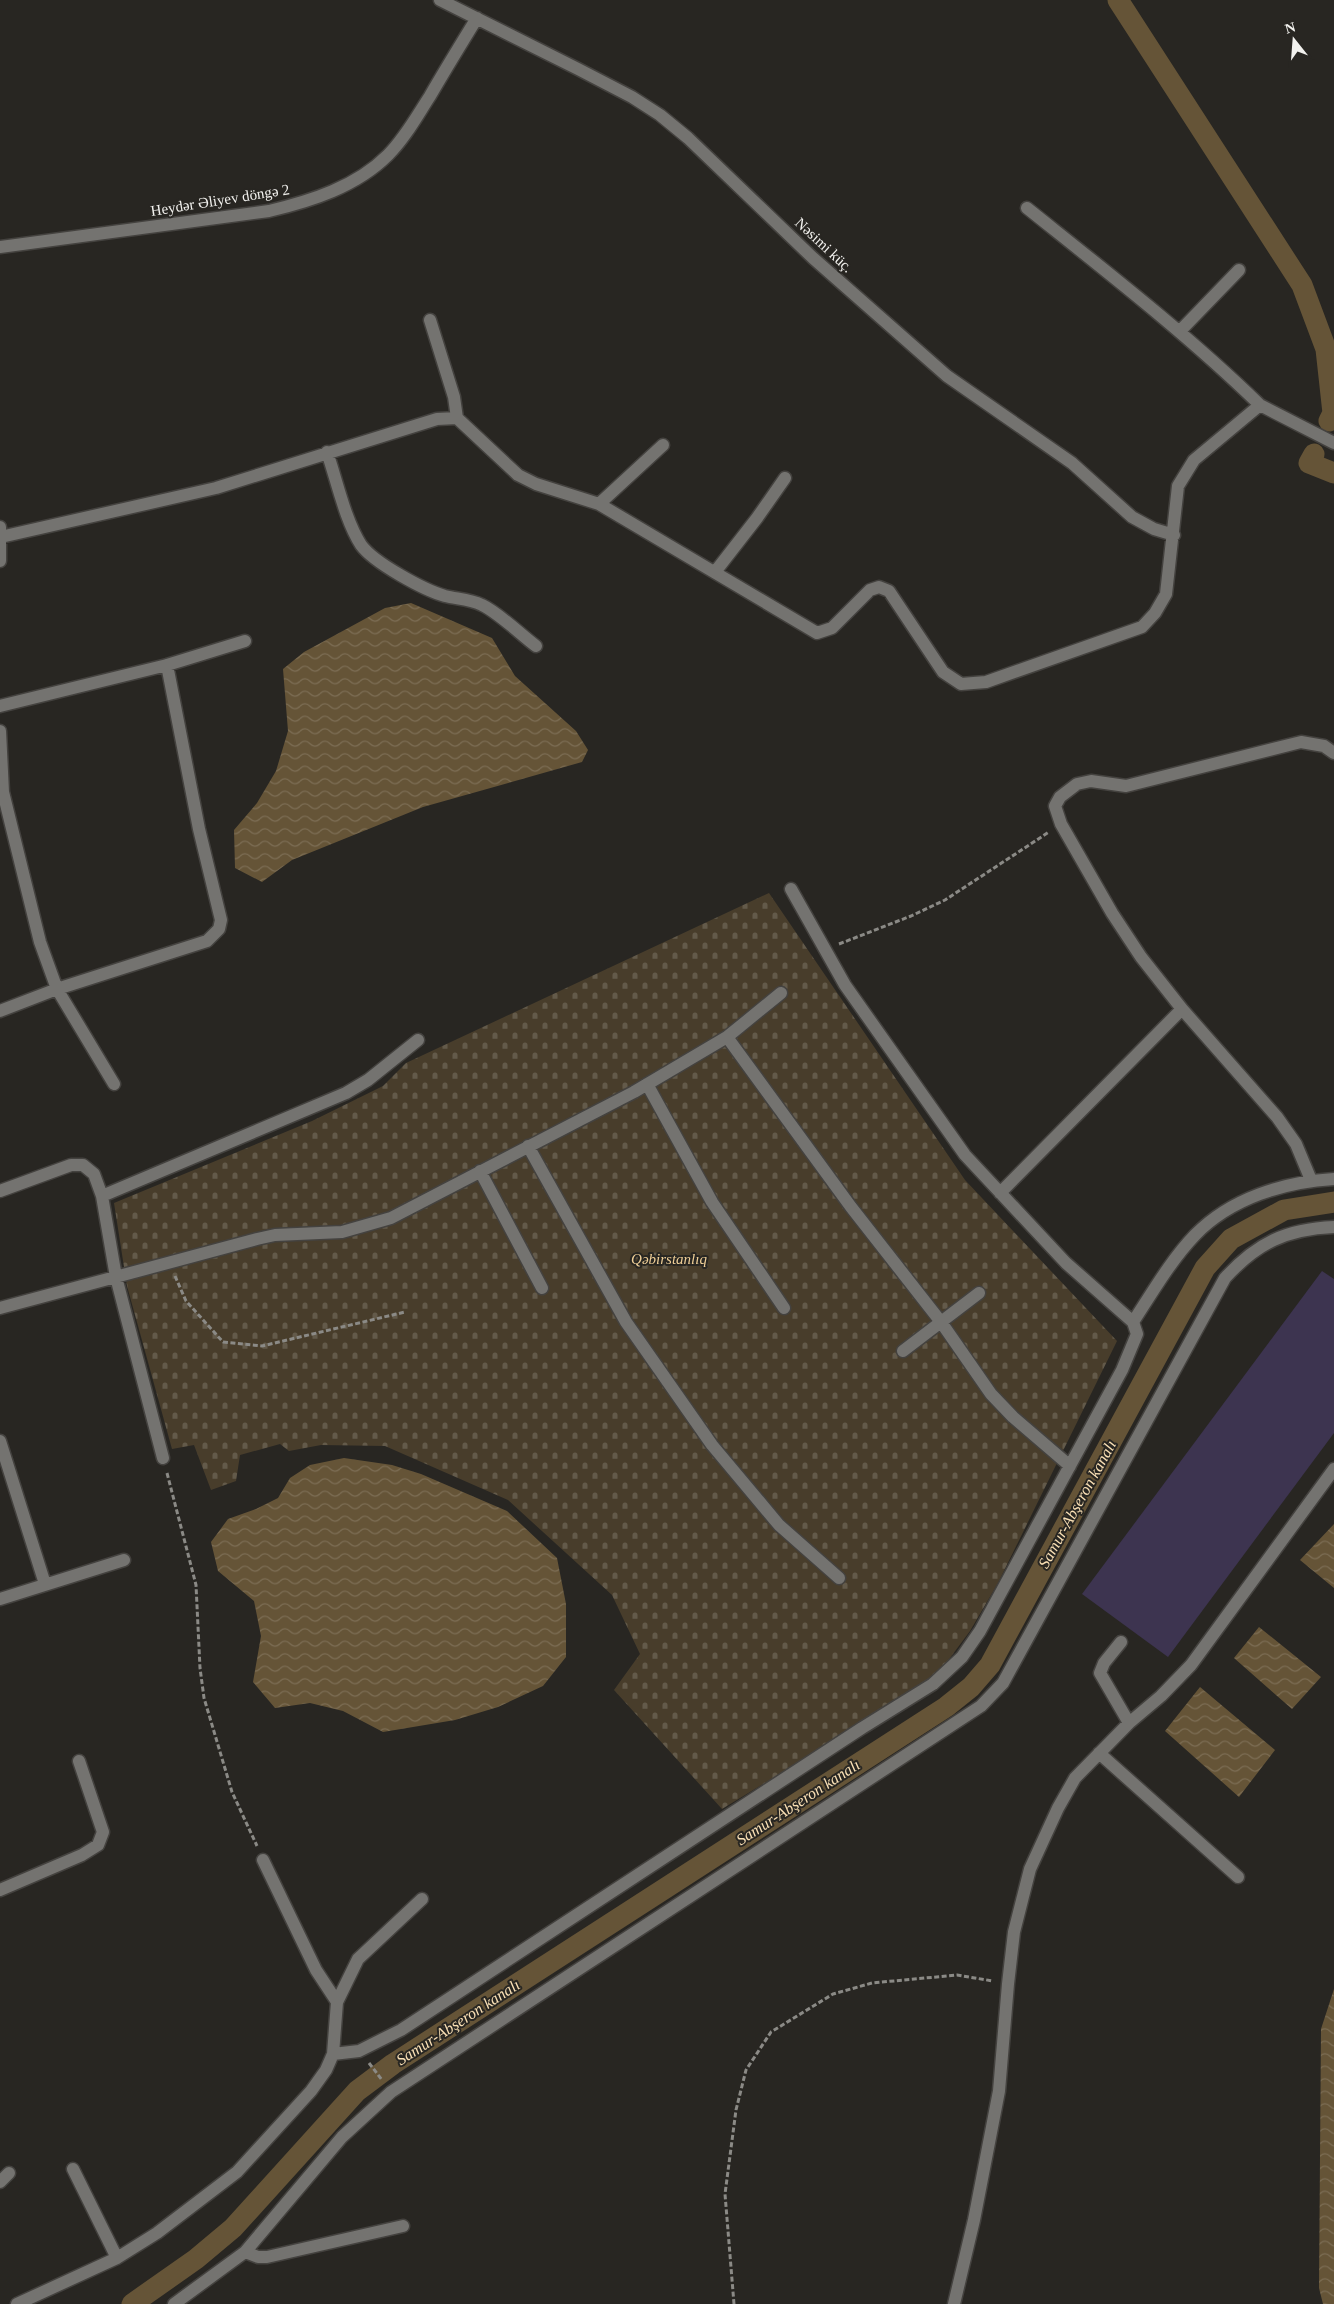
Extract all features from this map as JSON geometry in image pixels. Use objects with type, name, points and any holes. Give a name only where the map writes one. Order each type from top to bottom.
[{"type":"street","name":"Nəsimi küç.","points":[[440,0],[632,98],[660,115],[688,138],[813,258],[947,376],[1072,463],[1132,517],[1154,529],[1174,535]]},
{"type":"street","name":"Heydər Əliyev döngə 2","points":[[0,247],[269,212],[313,201],[371,170],[388,155],[411,127],[477,18]]},
{"type":"street","points":[[1027,208],[1180,331],[1218,364],[1260,405],[1334,443]]},
{"type":"street","points":[[1180,331],[1239,270]]},
{"type":"street","points":[[430,320],[454,396],[456,418],[518,475],[536,484],[599,504],[817,633],[832,628],[870,590],[880,587],[890,592],[944,672],[961,684],[986,682],[1142,627],[1156,613],[1166,594],[1178,486],[1194,460],[1260,405]]},
{"type":"street","points":[[0,561],[0,532],[216,488],[437,419],[456,418]]},
{"type":"street","points":[[599,504],[663,445]]},
{"type":"street","points":[[327,452],[354,532],[363,547],[387,566],[426,589],[447,596],[468,599],[484,606],[536,646]]},
{"type":"street","points":[[715,572],[786,478]]},
{"type":"street","points":[[0,706],[167,665],[245,641]]},
{"type":"street","points":[[0,1011],[57,989],[207,941],[219,929],[221,920],[203,846],[167,665]]},
{"type":"street","points":[[0,732],[2,793],[40,942],[57,989],[114,1084]]},
{"type":"street","points":[[1311,1180],[1296,1144],[1277,1117],[1182,1009],[1141,957],[1112,913],[1061,824],[1055,806],[1060,797],[1077,784],[1091,781],[1126,786],[1301,742],[1324,746],[1334,752]]},
{"type":"street","points":[[333,2054],[360,2051],[402,2030],[862,1728],[933,1684],[962,1657],[980,1632],[1133,1347],[1137,1334],[1133,1322],[1066,1263],[966,1155],[887,1047],[845,985],[790,889]]},
{"type":"street","points":[[0,1308],[257,1239],[275,1235],[342,1232],[391,1218],[647,1084],[727,1037],[781,993]]},
{"type":"street","points":[[1000,1193],[1182,1009]]},
{"type":"street","points":[[727,1037],[851,1207],[941,1322],[991,1394],[1013,1417],[1070,1466]]},
{"type":"street","points":[[102,1196],[346,1093],[368,1080],[418,1040]]},
{"type":"street","points":[[647,1084],[712,1202],[784,1308]]},
{"type":"street","points":[[528,1146],[626,1322],[706,1437],[779,1525],[839,1578]]},
{"type":"street","points":[[0,1192],[71,1165],[83,1165],[94,1174],[102,1196],[116,1277],[164,1458]]},
{"type":"street","points":[[480,1171],[542,1288]]},
{"type":"street","points":[[1133,1322],[1195,1234],[1223,1213],[1258,1194],[1311,1180],[1334,1179]]},
{"type":"street","points":[[174,2304],[245,2252],[342,2138],[391,2092],[981,1706],[1003,1684],[1225,1278],[1243,1258],[1262,1245],[1286,1235],[1313,1228],[1334,1227]]},
{"type":"street","points":[[903,1351],[979,1293]]},
{"type":"street","points":[[0,1441],[45,1584]]},
{"type":"street","points":[[954,2304],[974,2220],[999,2091],[1014,1932],[1030,1869],[1058,1808],[1075,1778],[1129,1724],[1161,1696],[1190,1665],[1334,1469]]},
{"type":"street","points":[[0,1599],[124,1560]]},
{"type":"street","points":[[1121,1642],[1104,1662],[1100,1673],[1129,1724]]},
{"type":"street","points":[[1099,1753],[1238,1877]]},
{"type":"street","points":[[0,1890],[82,1855],[98,1845],[103,1832],[79,1761]]},
{"type":"street","points":[[263,1860],[316,1970],[337,2002]]},
{"type":"street","points":[[17,2304],[117,2258],[157,2233],[237,2172],[311,2091],[326,2070],[333,2054],[337,2002],[358,1959],[422,1899]]},
{"type":"street","points":[[73,2169],[117,2258]]},
{"type":"street","points":[[245,2252],[258,2257],[267,2257],[403,2226]]},
{"type":"path","points":[[825,949],[911,916],[945,900],[1061,824]]},
{"type":"path","points":[[169,1264],[186,1301],[224,1342],[262,1346],[405,1312]]},
{"type":"path","points":[[164,1458],[196,1585],[200,1668],[204,1698],[232,1792],[263,1860]]},
{"type":"path","points":[[734,2304],[725,2194],[736,2110],[746,2070],[771,2032],[833,1994],[872,1983],[957,1975],[1008,1984]]},
{"type":"path","points":[[360,2051],[391,2092]]},
{"type":"green space","name":"Qəbirstanlıq","points":[[769,893],[965,1180],[1117,1341],[998,1583],[970,1631],[944,1666],[904,1699],[722,1809],[614,1690],[640,1654],[612,1595],[508,1500],[385,1446],[321,1445],[289,1451],[280,1444],[240,1455],[236,1481],[211,1490],[194,1445],[172,1449],[127,1286],[114,1203],[312,1121],[383,1086],[406,1063]]},
{"type":"water","points":[[411,603],[492,638],[515,676],[576,731],[588,750],[582,762],[423,807],[292,860],[262,882],[235,868],[234,830],[257,803],[276,771],[288,731],[283,669],[304,652],[385,608]]},
{"type":"water","points":[[344,1458],[392,1465],[421,1474],[507,1511],[557,1558],[566,1604],[566,1657],[543,1686],[498,1707],[455,1720],[383,1732],[343,1711],[310,1703],[275,1708],[253,1682],[261,1636],[254,1601],[218,1571],[211,1542],[228,1519],[256,1509],[278,1498],[290,1478],[310,1465]]},
{"type":"water","points":[[1334,1524],[1334,1588],[1300,1560]]},
{"type":"water","points":[[1259,1627],[1321,1677],[1292,1709],[1234,1658]]},
{"type":"water","points":[[1200,1687],[1275,1750],[1239,1797],[1165,1731]]},
{"type":"water","points":[[1334,1989],[1334,2304],[1323,2304],[1319,2288],[1321,2029]]},
{"type":"building","points":[[1322,1271],[1334,1279],[1334,1433],[1168,1657],[1082,1594]]},
{"type":"waterway","points":[[1118,0],[1302,285],[1326,349],[1333,413],[1329,421]]},
{"type":"waterway","points":[[1314,454],[1309,463],[1334,473]]},
{"type":"waterway","name":"Samur-Abşeron kanalı","points":[[132,2304],[196,2259],[233,2228],[357,2091],[393,2064],[946,1707],[971,1687],[990,1665],[1205,1268],[1231,1239],[1284,1210],[1334,1202]]}]
